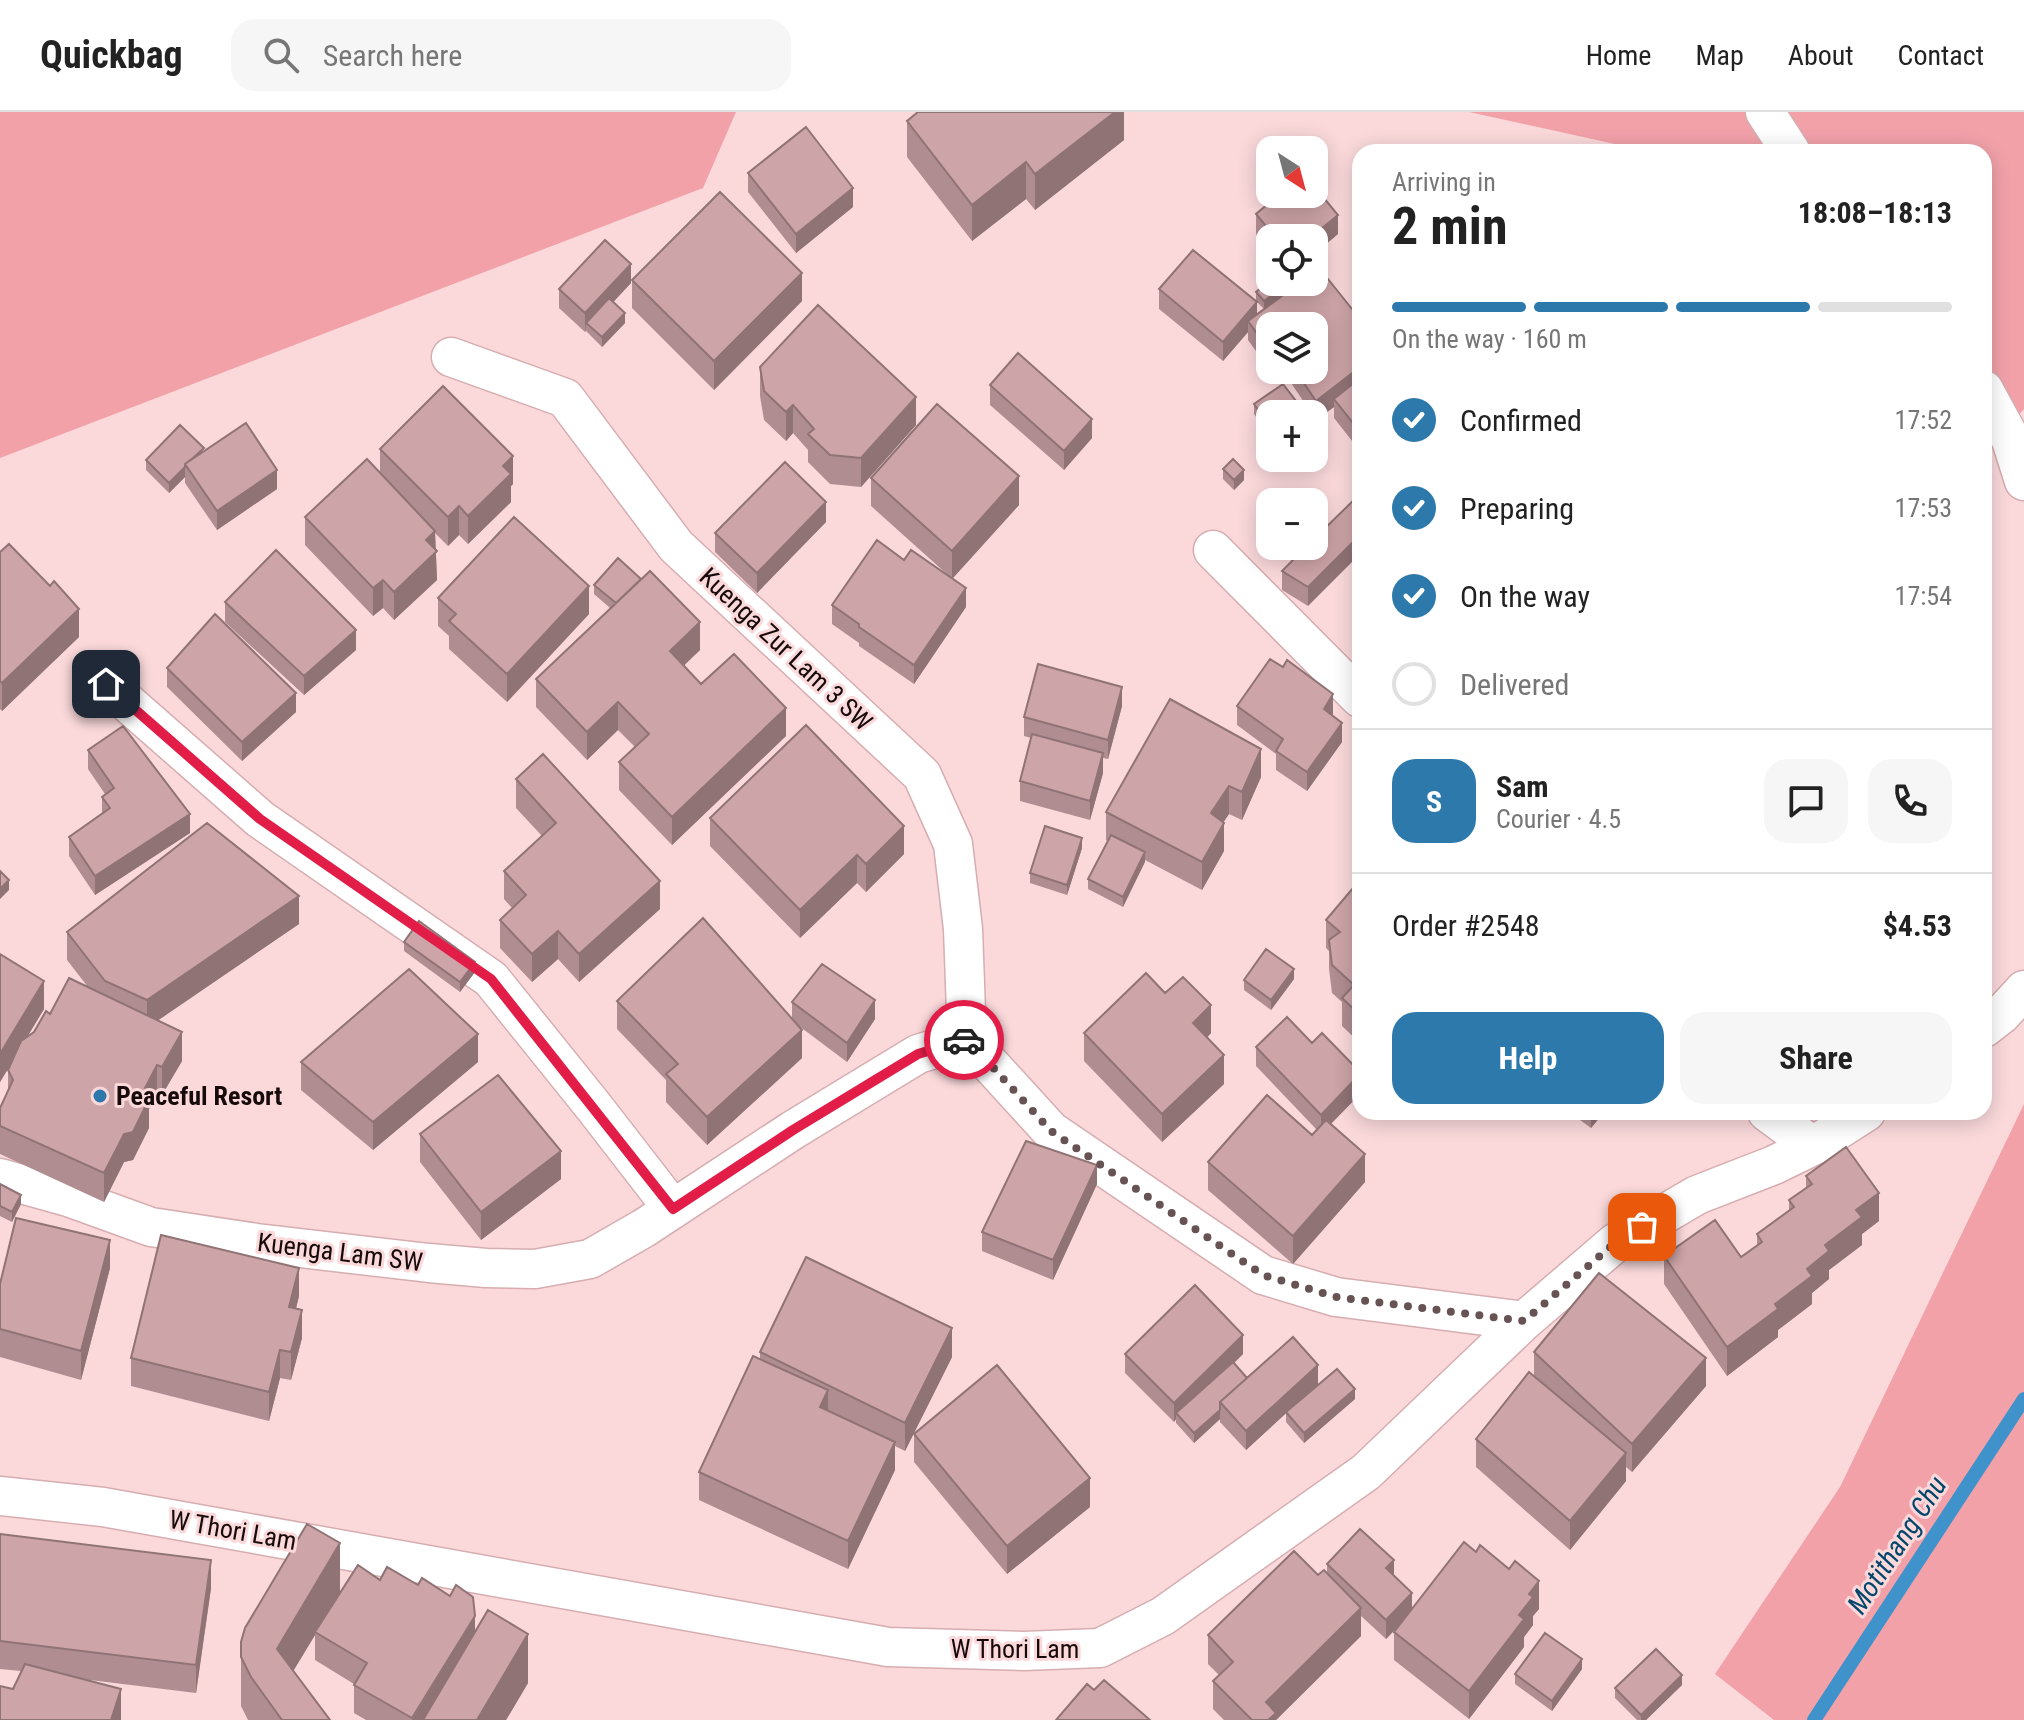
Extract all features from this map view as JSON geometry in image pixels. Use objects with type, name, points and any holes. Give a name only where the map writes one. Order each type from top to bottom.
[{"type":"street","points":[[1765,112],[1786,144]]},
{"type":"street","name":"Kuenga Zur Lam 3 SW","points":[[451,357],[565,398],[676,546],[922,775],[953,844],[963,929],[967,1039]]},
{"type":"street","points":[[1992,405],[2011,440],[2024,481]]},
{"type":"street","points":[[1213,550],[1352,690]]},
{"type":"street","points":[[106,684],[260,819],[491,979],[673,1209]]},
{"type":"street","points":[[1992,1022],[2024,990]]},
{"type":"street","points":[[967,1039],[1051,1131],[1263,1275],[1336,1297],[1524,1321]]},
{"type":"street","name":"Kuenga Lam SW","points":[[0,1178],[68,1197],[151,1227],[257,1243],[486,1268],[535,1269],[590,1259],[918,1054],[967,1039]]},
{"type":"street","points":[[1778,1120],[1813,1146]]},
{"type":"street","name":"W Thori Lam","points":[[0,1496],[103,1507],[888,1647],[1024,1651],[1100,1648],[1163,1616],[1366,1472],[1524,1321],[1615,1243],[1697,1195],[1774,1165],[1813,1146],[1854,1120]]},
{"type":"shaded area","points":[[0,112],[736,112],[703,188],[0,458]]},
{"type":"shaded area","points":[[1469,112],[2024,112],[2024,409],[1992,445],[1992,144],[1615,144]]},
{"type":"shaded area","points":[[2024,1104],[2024,1720],[1774,1720],[1715,1674],[1840,1487]]},
{"type":"building","points":[[918,112],[1115,112],[1035,174],[1026,162],[972,205],[907,121]]},
{"type":"building","points":[[806,127],[853,188],[796,234],[748,173]]},
{"type":"building","points":[[720,192],[802,273],[714,361],[632,280]]},
{"type":"building","points":[[1328,203],[1338,215],[1327,224],[1264,224],[1256,214],[1263,208],[1328,208]]},
{"type":"building","points":[[605,240],[631,264],[585,313],[559,289]]},
{"type":"building","points":[[1193,250],[1257,302],[1223,342],[1159,289]]},
{"type":"building","points":[[1328,279],[1352,309],[1352,373],[1315,400],[1304,384],[1328,384],[1328,312],[1260,312],[1282,296],[1328,296]]},
{"type":"building","points":[[609,298],[625,313],[602,337],[586,323]]},
{"type":"building","points":[[818,305],[916,397],[861,458],[830,455],[808,434],[814,429],[793,405],[786,412],[764,391],[760,367]]},
{"type":"building","points":[[1256,315],[1256,332],[1248,321]]},
{"type":"building","points":[[1018,353],[1092,419],[1064,451],[990,385]]},
{"type":"building","points":[[1283,384],[1295,400],[1260,400]]},
{"type":"building","points":[[1352,384],[1352,422],[1334,399]]},
{"type":"building","points":[[443,386],[513,456],[503,466],[511,474],[468,516],[459,506],[448,517],[380,449]]},
{"type":"building","points":[[937,404],[1019,476],[952,551],[871,478]]},
{"type":"building","points":[[246,423],[277,470],[217,511],[185,464]]},
{"type":"building","points":[[180,425],[204,448],[169,483],[146,460]]},
{"type":"building","points":[[367,459],[435,531],[426,540],[437,551],[394,592],[383,580],[373,588],[305,517]]},
{"type":"building","points":[[1233,459],[1244,470],[1234,480],[1223,469]]},
{"type":"building","points":[[785,462],[826,502],[757,573],[715,533]]},
{"type":"building","points":[[1352,502],[1352,543],[1308,587],[1282,571],[1293,560],[1328,560],[1328,525]]},
{"type":"building","points":[[514,517],[589,586],[507,674],[449,621],[456,614],[438,598]]},
{"type":"building","points":[[877,540],[904,560],[911,550],[966,588],[914,665],[832,605]]},
{"type":"building","points":[[9,544],[50,586],[54,581],[79,609],[2,683],[0,552]]},
{"type":"building","points":[[276,550],[356,630],[304,676],[225,602]]},
{"type":"building","points":[[618,558],[641,579],[616,603],[594,585]]},
{"type":"building","points":[[650,571],[700,622],[670,651],[701,684],[734,654],[786,708],[672,817],[619,762],[649,734],[618,702],[587,732],[536,679]]},
{"type":"building","points":[[215,614],[296,693],[242,742],[167,668]]},
{"type":"building","points":[[1270,659],[1283,667],[1287,660],[1333,694],[1324,709],[1342,723],[1307,772],[1276,751],[1283,739],[1237,706]]},
{"type":"building","points":[[1038,664],[1122,687],[1108,740],[1024,717]]},
{"type":"building","points":[[1170,699],[1261,749],[1242,792],[1229,786],[1211,813],[1224,823],[1202,862],[1106,812]]},
{"type":"building","points":[[806,725],[904,826],[866,864],[857,855],[800,910],[710,818]]},
{"type":"building","points":[[123,726],[190,814],[95,876],[69,837],[110,808],[102,797],[114,788],[88,750]]},
{"type":"building","points":[[1032,734],[1103,753],[1090,801],[1020,781]]},
{"type":"building","points":[[543,754],[660,881],[579,954],[558,931],[532,954],[500,920],[526,895],[504,871],[556,823],[516,779]]},
{"type":"building","points":[[207,823],[299,896],[147,1000],[105,981],[67,932]]},
{"type":"building","points":[[1045,826],[1082,838],[1067,885],[1030,873]]},
{"type":"building","points":[[1111,835],[1145,852],[1123,897],[1088,879]]},
{"type":"building","points":[[0,871],[9,880],[0,889]]},
{"type":"building","points":[[1352,889],[1352,983],[1332,965],[1329,940],[1340,932],[1326,920]]},
{"type":"building","points":[[703,918],[802,1030],[707,1117],[666,1074],[678,1064],[617,1001]]},
{"type":"building","points":[[419,921],[475,962],[460,982],[404,942]]},
{"type":"building","points":[[1266,949],[1294,969],[1271,1000],[1244,980]]},
{"type":"building","points":[[0,954],[44,981],[0,1054]]},
{"type":"building","points":[[822,964],[875,1000],[847,1043],[792,1002]]},
{"type":"building","points":[[409,969],[478,1034],[373,1122],[301,1062]]},
{"type":"building","points":[[1146,973],[1165,993],[1183,977],[1211,1005],[1193,1023],[1224,1055],[1162,1114],[1084,1033]]},
{"type":"building","points":[[69,978],[182,1032],[162,1067],[157,1065],[145,1088],[149,1099],[133,1132],[124,1134],[104,1173],[0,1126],[0,1108],[13,1080],[8,1070],[21,1041],[34,1032],[46,1011],[50,1014]]},
{"type":"building","points":[[1352,987],[1352,1007],[1342,998]]},
{"type":"building","points":[[1287,1017],[1312,1043],[1322,1033],[1352,1064],[1352,1082],[1321,1115],[1256,1047]]},
{"type":"building","points":[[498,1075],[561,1151],[481,1212],[420,1134]]},
{"type":"building","points":[[1267,1095],[1312,1135],[1326,1120],[1365,1154],[1293,1236],[1208,1162]]},
{"type":"building","points":[[1026,1141],[1097,1165],[1053,1260],[982,1232]]},
{"type":"building","points":[[1846,1147],[1879,1193],[1856,1210],[1862,1217],[1825,1245],[1829,1251],[1807,1269],[1812,1276],[1775,1304],[1778,1309],[1727,1347],[1664,1256],[1715,1220],[1741,1257],[1762,1242],[1757,1234],[1794,1207],[1789,1200],[1812,1184],[1806,1176]]},
{"type":"building","points":[[0,1184],[21,1195],[12,1212],[0,1206]]},
{"type":"building","points":[[16,1218],[110,1240],[81,1351],[0,1329],[0,1284]]},
{"type":"building","points":[[161,1235],[299,1268],[289,1307],[302,1310],[291,1352],[280,1350],[269,1392],[131,1358]]},
{"type":"building","points":[[806,1257],[952,1328],[905,1423],[760,1352]]},
{"type":"building","points":[[1599,1273],[1706,1358],[1632,1444],[1534,1352]]},
{"type":"building","points":[[1195,1285],[1243,1335],[1174,1403],[1125,1354]]},
{"type":"building","points":[[1293,1337],[1318,1365],[1246,1431],[1220,1402]]},
{"type":"building","points":[[753,1356],[828,1390],[820,1407],[895,1442],[848,1541],[699,1472]]},
{"type":"building","points":[[1233,1362],[1247,1378],[1220,1402],[1220,1410],[1194,1433],[1176,1413]]},
{"type":"building","points":[[997,1365],[1090,1478],[1007,1546],[914,1434]]},
{"type":"building","points":[[1337,1369],[1355,1389],[1304,1433],[1286,1412]]},
{"type":"building","points":[[1529,1372],[1626,1453],[1570,1521],[1476,1439]]},
{"type":"building","points":[[307,1524],[340,1543],[277,1649],[330,1720],[282,1720],[251,1677],[241,1657],[241,1642],[245,1628]]},
{"type":"building","points":[[1360,1529],[1394,1560],[1386,1568],[1412,1593],[1386,1620],[1327,1564]]},
{"type":"building","points":[[0,1534],[211,1560],[196,1665],[0,1641]]},
{"type":"building","points":[[1464,1542],[1476,1552],[1480,1545],[1509,1569],[1515,1561],[1539,1581],[1529,1594],[1533,1597],[1519,1615],[1524,1619],[1469,1691],[1394,1632]]},
{"type":"building","points":[[1294,1551],[1318,1575],[1324,1570],[1361,1608],[1266,1702],[1276,1713],[1268,1720],[1252,1720],[1213,1681],[1233,1662],[1208,1635]]},
{"type":"building","points":[[358,1565],[380,1580],[387,1567],[418,1585],[422,1578],[450,1596],[456,1585],[473,1597],[475,1616],[412,1718],[354,1685],[367,1663],[315,1632]]},
{"type":"building","points":[[488,1610],[528,1634],[477,1720],[423,1720]]},
{"type":"building","points":[[1545,1633],[1582,1659],[1552,1701],[1515,1674]]},
{"type":"building","points":[[1656,1649],[1682,1675],[1641,1715],[1615,1688]]},
{"type":"building","points":[[25,1664],[121,1689],[111,1720],[0,1720],[0,1686],[13,1689]]},
{"type":"building","points":[[1104,1680],[1150,1720],[1056,1720],[1087,1684],[1094,1690]]},
{"type":"waterway","name":"Motithang Chu","points":[[1814,1720],[2024,1399]]},
{"type":"way so far","points":[[964,1040],[967,1039],[1051,1131],[1263,1275],[1336,1297],[1524,1321],[1615,1243],[1642,1227]]},
{"type":"place","name":"Peaceful Resort","points":[[100,1096]]},
{"type":"route","points":[[106,684],[260,819],[491,979],[673,1209],[793,1130],[918,1054],[964,1040]]}]
